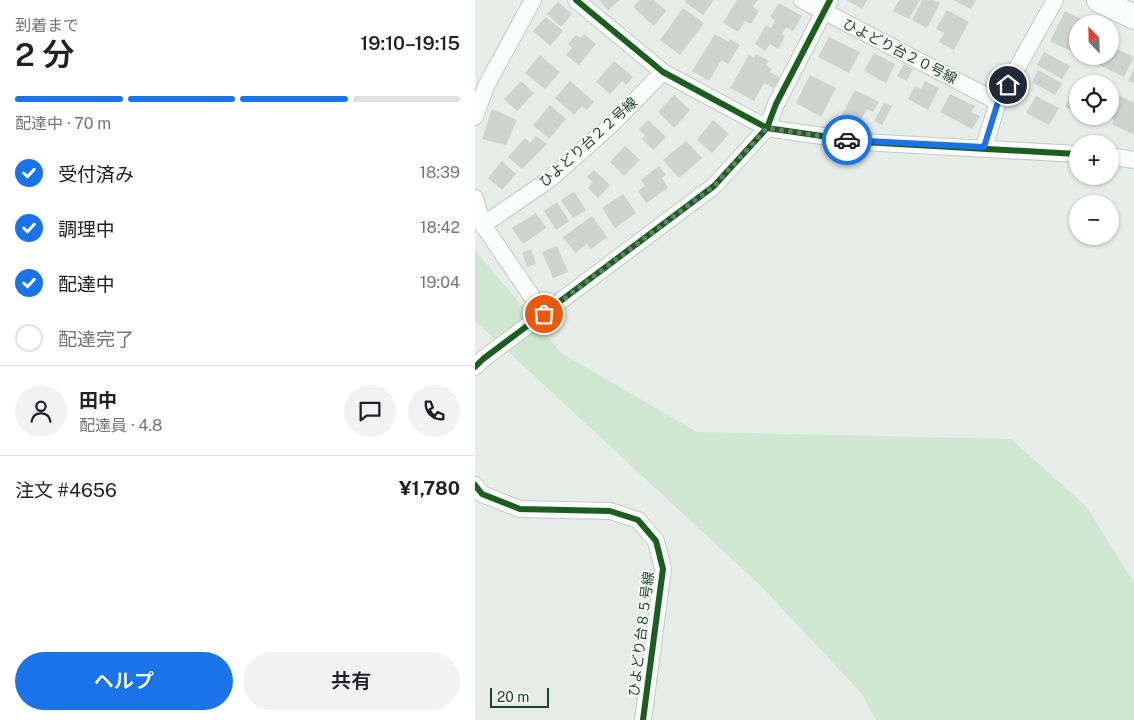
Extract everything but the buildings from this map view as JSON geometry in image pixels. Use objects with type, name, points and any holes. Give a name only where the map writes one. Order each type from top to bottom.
[{"type":"street","points":[[475,117],[486,86],[533,0]]},
{"type":"street","points":[[576,0],[663,72],[767,128],[863,142],[984,147],[1069,153]]},
{"type":"street","name":"ひよどり台２０号線","points":[[802,0],[827,6],[998,102]]},
{"type":"street","points":[[984,147],[998,102],[1055,0]]},
{"type":"street","points":[[1099,0],[1134,17]]},
{"type":"street","points":[[475,367],[483,359],[714,186],[767,128],[776,104],[827,6]]},
{"type":"street","name":"ひよどり台２２号線","points":[[483,225],[550,179],[611,125],[663,72]]},
{"type":"street","points":[[1119,158],[1134,160]]},
{"type":"street","points":[[475,198],[483,225],[544,314]]},
{"type":"street","name":"ひよどり台８５号線","points":[[475,486],[482,494],[520,510],[610,511],[638,520],[656,541],[663,569],[643,720]]},
{"type":"green space","points":[[475,250],[561,353],[697,432],[1011,439],[1086,506],[1134,583],[1134,720],[876,720],[862,694],[761,586],[475,321]]},
{"type":"cycle path","points":[[576,0],[663,72],[767,128],[863,142],[1069,154]]},
{"type":"cycle path","points":[[475,367],[483,359],[714,186],[767,128],[776,104],[830,0]]},
{"type":"cycle path","points":[[475,485],[482,494],[520,509],[610,511],[638,520],[656,541],[663,569],[643,720]]},
{"type":"way so far","points":[[544,314],[714,186],[767,128],[847,140]]},
{"type":"route","points":[[847,140],[984,147],[998,102],[1008,85]]}]
